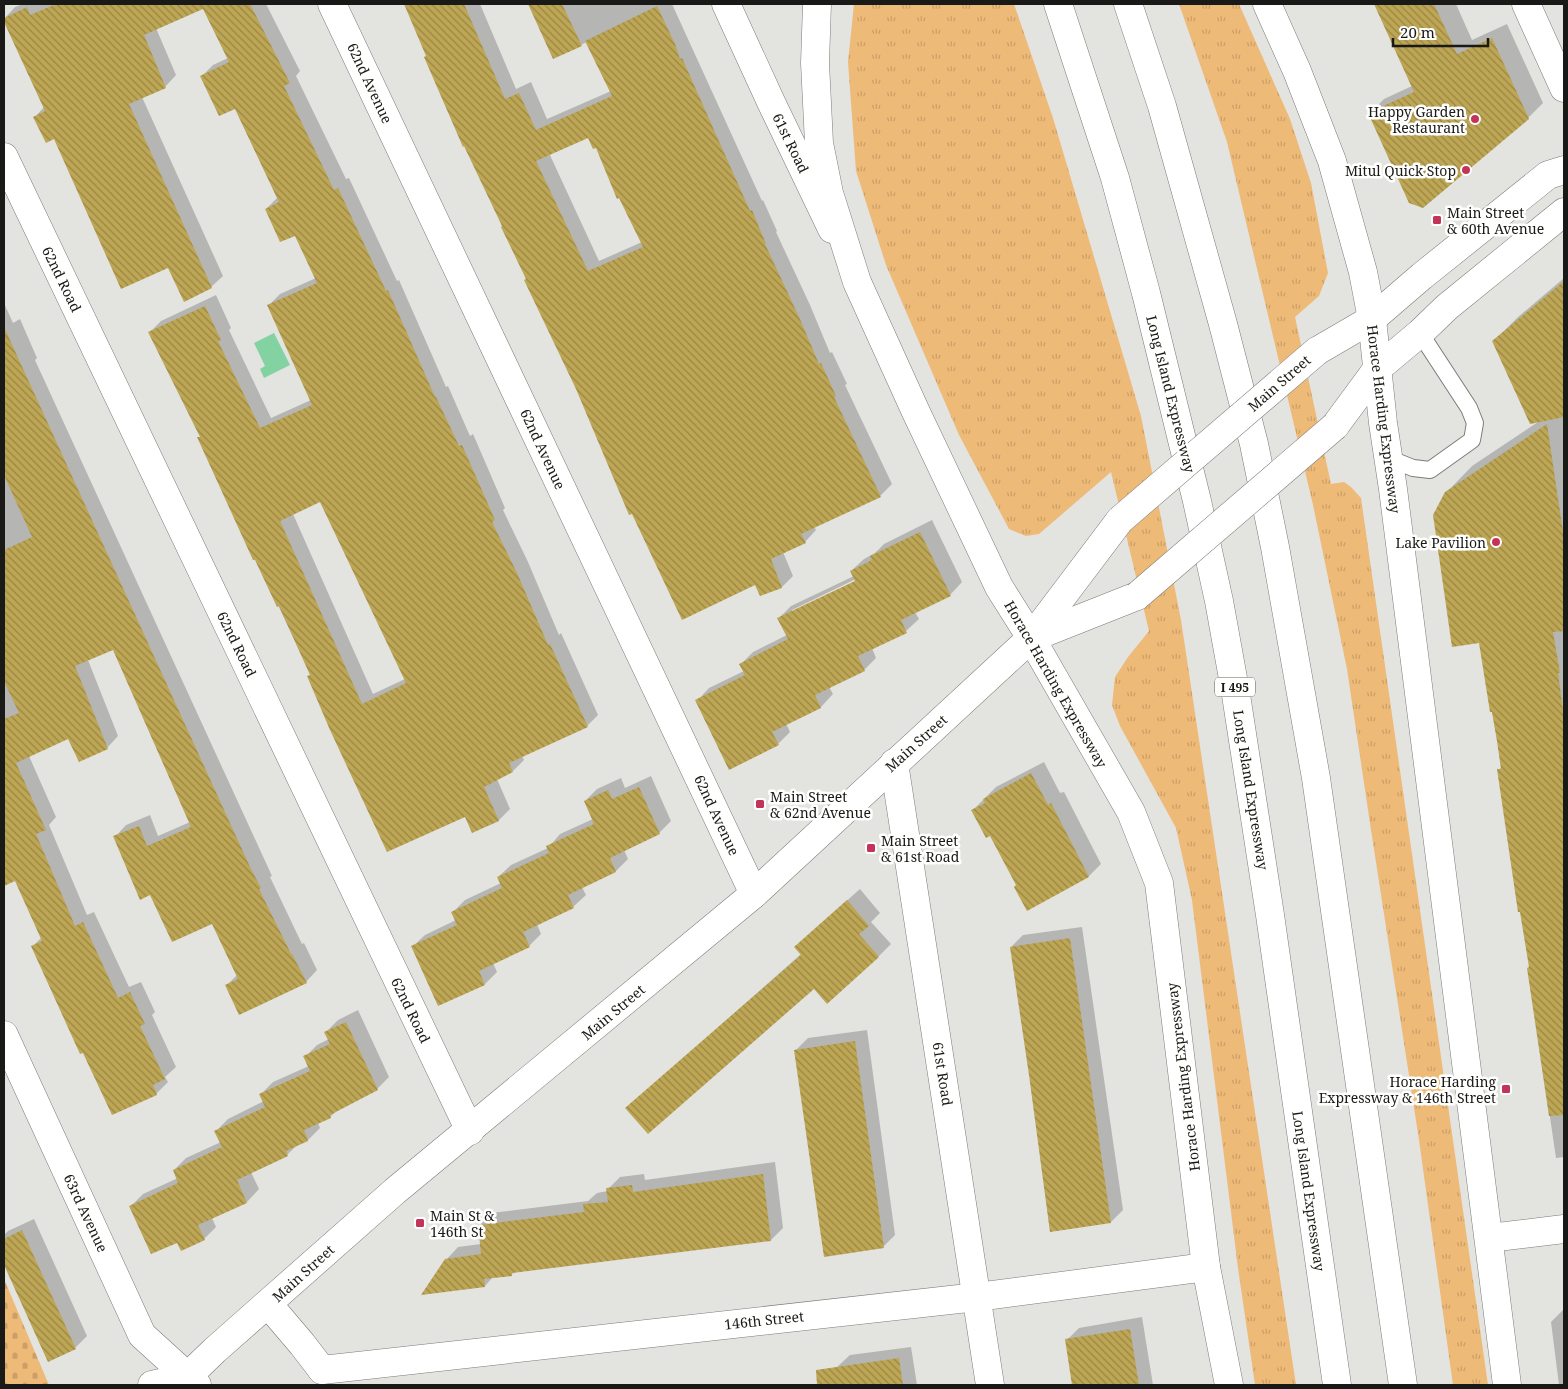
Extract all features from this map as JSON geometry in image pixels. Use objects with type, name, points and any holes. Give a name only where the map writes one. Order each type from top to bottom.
[{"type":"main road","name":"62nd Avenue","points":[[332,4],[754,894]]},
{"type":"main road","name":"61st Road","points":[[726,4],[770,102],[857,282]]},
{"type":"main road","name":"Horace Harding Expressway","points":[[817,4],[815,64],[819,143],[829,193],[857,282],[914,410],[999,587],[1031,638],[1131,812],[1159,883],[1206,1267],[1229,1385]]},
{"type":"main road","name":"Long Island Expressway","points":[[1058,4],[1115,178],[1146,293],[1197,501],[1219,601],[1236,695],[1267,896],[1337,1385]]},
{"type":"main road","points":[[1128,4],[1162,106],[1220,314],[1254,444],[1275,547],[1316,778],[1404,1385]]},
{"type":"main road","name":"Horace Harding Expressway","points":[[1267,4],[1297,71],[1332,162],[1363,272],[1372,319],[1388,458],[1507,1385]]},
{"type":"main road","points":[[1526,4],[1564,88]]},
{"type":"main road","name":"62nd Road","points":[[4,157],[470,1131]]},
{"type":"main road","name":"Main Street","points":[[152,1385],[189,1382],[268,1304],[396,1191],[754,894],[1031,638],[1120,520],[1317,351],[1372,319],[1422,276],[1548,175],[1564,170]]},
{"type":"main road","name":"Main Street","points":[[1031,638],[1137,596],[1335,426],[1377,369],[1420,333],[1447,307],[1564,212]]},
{"type":"main road","name":"61st Road","points":[[894,763],[990,1385]]},
{"type":"main road","name":"63rd Avenue","points":[[4,1035],[142,1335],[189,1382]]},
{"type":"main road","points":[[1489,1238],[1564,1228]]},
{"type":"main road","name":"146th Street","points":[[318,1378],[1206,1267]]},
{"type":"main road","points":[[268,1304],[302,1344],[318,1378]]},
{"type":"lane","points":[[1388,458],[1412,468],[1430,470],[1472,440],[1475,423],[1469,408],[1420,333]]},
{"type":"green space","points":[[854,4],[1014,4],[1053,118],[1141,416],[1181,620],[1296,1385],[1255,1385],[1238,1268],[1192,900],[1176,828],[1120,726],[1112,705],[1115,677],[1149,631],[1111,472],[1039,534],[1026,536],[1009,529],[959,435],[886,265],[856,171],[848,62]]},
{"type":"green space","points":[[1179,4],[1239,4],[1290,119],[1311,183],[1328,273],[1319,296],[1295,317],[1331,484],[1344,482],[1361,498],[1488,1385],[1453,1385],[1419,1140],[1347,669],[1313,505],[1227,142]]},
{"type":"green space","points":[[4,1279],[49,1385],[4,1385]]},
{"type":"shaded area","points":[[274,333],[290,365],[264,378],[260,369],[265,366],[254,343]]},
{"type":"building","points":[[56,4],[250,4],[290,83],[284,86],[334,190],[338,188],[386,291],[388,290],[435,397],[459,446],[462,445],[495,520],[492,522],[588,727],[509,763],[513,772],[484,787],[499,821],[472,833],[465,817],[387,852],[330,730],[307,676],[310,675],[279,606],[277,607],[255,560],[253,560],[197,437],[200,437],[148,332],[205,306],[221,340],[218,341],[260,428],[312,405],[267,305],[317,283],[295,236],[280,242],[265,209],[279,202],[235,109],[219,116],[200,76],[229,62],[203,9],[144,35],[166,88],[129,104],[212,288],[184,302],[168,268],[121,289],[54,139],[46,143],[33,117],[45,111],[4,22],[4,18],[27,7],[30,15]],"holes":[[[320,502],[406,683],[362,704],[280,521]]]},
{"type":"building","points":[[404,4],[464,4],[505,99],[519,93],[536,130],[612,96],[585,41],[657,6],[750,211],[752,210],[765,244],[881,497],[801,534],[806,543],[771,559],[782,588],[760,596],[755,585],[682,620],[632,514],[629,515],[576,389],[524,280],[526,279],[502,226],[463,147],[424,57],[426,56]],"holes":[[[588,138],[593,149],[596,148],[617,199],[619,198],[643,247],[588,271],[536,161]]]},
{"type":"building","points":[[528,4],[562,4],[582,46],[553,59]]},
{"type":"building","points":[[1374,4],[1434,4],[1457,54],[1492,38],[1529,119],[1423,208],[1409,203],[1368,113],[1414,92]]},
{"type":"building","points":[[1564,281],[1564,417],[1530,424],[1492,341]]},
{"type":"building","points":[[4,327],[261,888],[259,889],[307,983],[239,1015],[225,985],[238,979],[212,924],[172,942],[150,895],[140,900],[113,836],[139,826],[147,846],[191,827],[113,650],[75,666],[108,749],[79,762],[68,739],[16,763],[46,830],[36,834],[75,926],[83,922],[118,998],[130,992],[145,1024],[140,1026],[165,1079],[153,1085],[157,1095],[112,1115],[83,1053],[80,1054],[31,946],[42,941],[15,881],[4,886],[4,719],[19,713],[4,681],[4,550],[32,537],[4,475]]},
{"type":"building","points":[[1547,424],[1564,539],[1564,631],[1553,632],[1560,673],[1558,673],[1564,718],[1564,1115],[1549,1116],[1527,968],[1529,967],[1520,912],[1518,912],[1497,769],[1501,769],[1497,741],[1492,712],[1490,712],[1479,643],[1452,647],[1433,515],[1445,492]]},
{"type":"building","points":[[920,532],[951,596],[901,620],[907,633],[858,656],[865,671],[815,695],[821,708],[772,732],[779,745],[729,770],[695,700],[745,675],[739,664],[788,639],[777,618],[855,581],[850,571],[872,560],[870,556]]},
{"type":"building","points":[[1031,773],[1048,805],[1051,803],[1089,877],[1027,911],[1014,887],[1016,885],[990,836],[986,838],[971,810],[985,803],[983,799]]},
{"type":"building","points":[[639,787],[660,834],[610,858],[616,872],[568,895],[574,908],[523,932],[530,947],[479,971],[485,985],[438,1006],[411,946],[457,925],[451,912],[502,888],[497,877],[549,853],[546,846],[594,824],[584,801],[608,790],[612,799]]},
{"type":"building","points":[[847,900],[869,926],[859,934],[879,957],[827,1004],[814,989],[648,1134],[625,1108],[801,955],[794,947]]},
{"type":"building","points":[[1070,938],[1111,1223],[1050,1232],[1010,947]]},
{"type":"building","points":[[346,1022],[378,1090],[330,1115],[331,1118],[304,1130],[308,1141],[286,1151],[288,1156],[237,1180],[247,1203],[198,1225],[205,1240],[181,1251],[177,1243],[151,1254],[129,1206],[178,1183],[173,1170],[222,1147],[214,1131],[265,1107],[259,1094],[310,1071],[303,1056],[330,1044],[324,1032]]},
{"type":"building","points":[[855,1041],[884,1248],[824,1257],[794,1050]]},
{"type":"building","points":[[763,1174],[771,1241],[512,1273],[512,1276],[484,1279],[485,1287],[421,1295],[445,1259],[481,1254],[478,1225],[584,1212],[583,1204],[608,1202],[606,1188],[632,1185],[633,1192]]},
{"type":"building","points":[[22,1230],[76,1349],[48,1362],[4,1265],[4,1239]]},
{"type":"building","points":[[1130,1329],[1139,1385],[1072,1385],[1065,1339]]},
{"type":"building","points":[[899,1358],[903,1385],[817,1385],[816,1370]]},
{"type":"place","name":"Happy Garden Restaurant","points":[[1475,119]]},
{"type":"place","name":"Mitul Quick Stop","points":[[1466,170]]},
{"type":"place","name":"Main Street & 60th Avenue","points":[[1437,220]]},
{"type":"place","name":"Lake Pavilion","points":[[1496,542]]},
{"type":"place","name":"Main Street & 62nd Avenue","points":[[760,804]]},
{"type":"place","name":"Main Street & 61st Road","points":[[871,848]]},
{"type":"place","name":"Horace Harding Expressway & 146th Street","points":[[1506,1089]]},
{"type":"place","name":"Main St & 146th St","points":[[420,1223]]}]
